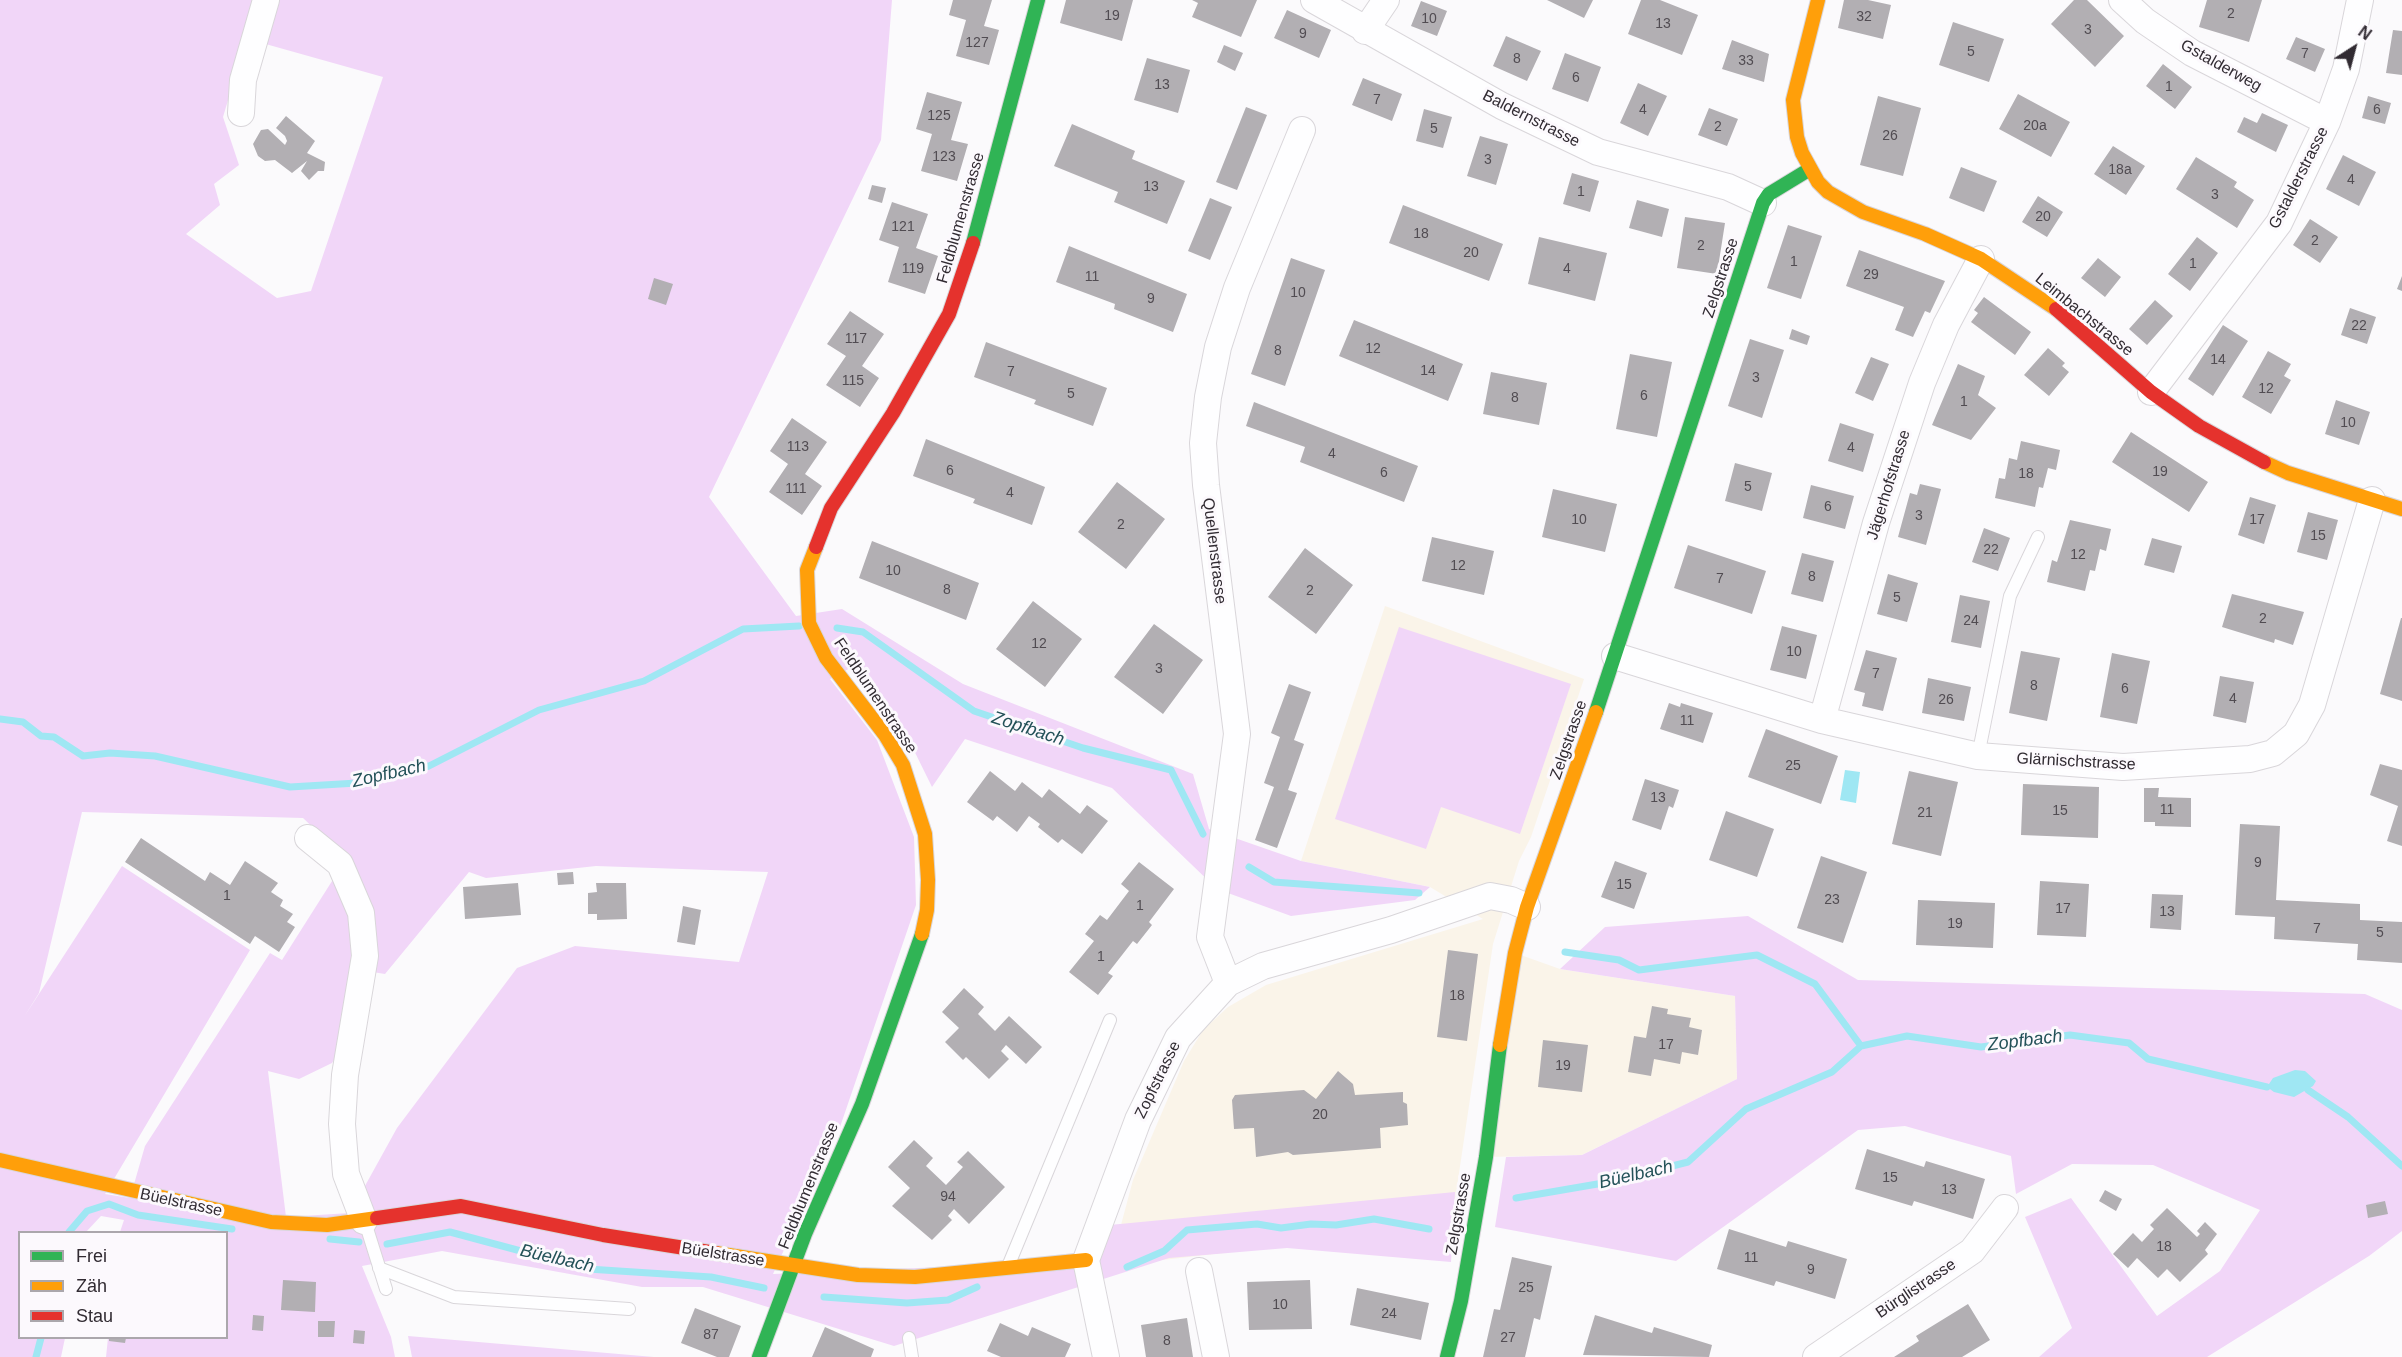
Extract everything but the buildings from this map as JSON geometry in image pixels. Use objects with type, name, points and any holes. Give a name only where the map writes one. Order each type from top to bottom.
[{"type":"street","points":[[241,113],[243,80],[266,0]]},
{"type":"street","name":"Feldblumenstrasse","points":[[759,1357],[805,1234],[862,1104],[920,942],[927,910],[925,834],[903,765],[822,649],[809,623],[807,570],[831,508],[893,412],[950,314],[968,261],[1038,0]]},
{"type":"street","name":"Baldernstrasse","points":[[1314,0],[1365,31],[1502,106],[1598,152],[1624,162],[1728,187],[1763,202]]},
{"type":"street","points":[[1365,31],[1386,0]]},
{"type":"street","name":"Leimbachstrasse","points":[[1818,0],[1793,100],[1797,137],[1809,169],[1828,192],[1842,202],[1981,259],[2056,309],[2151,392],[2199,426],[2245,453],[2288,473],[2402,509]]},
{"type":"street","name":"Gstalderweg","points":[[2122,0],[2145,21],[2192,53],[2327,122]]},
{"type":"street","name":"Gstalderstrasse","points":[[2151,392],[2279,223],[2327,122],[2346,69],[2360,0]]},
{"type":"street","name":"Quellenstrasse","points":[[1228,983],[1210,937],[1237,734],[1206,485],[1203,443],[1208,397],[1218,347],[1238,288],[1302,130]]},
{"type":"street","points":[[1763,202],[1769,194],[1809,169]]},
{"type":"street","name":"Zelgstrasse","points":[[1447,1357],[1461,1301],[1486,1157],[1504,1017],[1515,953],[1527,907],[1615,656],[1763,202]]},
{"type":"street","name":"Jägerhofstrasse","points":[[1822,720],[1876,523],[1918,394],[1947,325],[1981,259]]},
{"type":"street","name":"Glärnischstrasse","points":[[1615,656],[1822,720],[1978,756],[2123,767],[2250,759],[2273,753],[2296,734],[2312,705],[2372,500]]},
{"type":"street","points":[[309,838],[340,864],[361,913],[365,956],[345,1075],[342,1124],[346,1174],[364,1221]]},
{"type":"street","name":"Zopfstrasse","points":[[1086,1260],[1138,1120],[1178,1038],[1228,983],[1263,966],[1391,930],[1490,896],[1527,907]]},
{"type":"street","name":"Büelstrasse","points":[[0,1160],[271,1222],[327,1224],[364,1221],[461,1206],[603,1235],[794,1267],[858,1275],[915,1277],[1086,1260]]},
{"type":"street","name":"Bürglistrasse","points":[[1816,1357],[1972,1251],[2005,1208]]},
{"type":"street","points":[[1086,1260],[1107,1357]]},
{"type":"street","points":[[1199,1271],[1216,1357]]},
{"type":"lane","points":[[1978,756],[2010,596],[2038,537]]},
{"type":"lane","points":[[1007,1268],[1110,1020]]},
{"type":"lane","points":[[364,1221],[386,1289]]},
{"type":"lane","points":[[379,1268],[454,1296],[629,1309]]},
{"type":"lane","points":[[909,1338],[912,1357]]},
{"type":"shaded area","points":[[0,0],[258,0],[223,117],[239,165],[214,184],[220,205],[186,234],[277,298],[311,291],[383,77],[262,43],[274,0],[892,0],[881,140],[709,497],[796,616],[842,609],[963,684],[1193,774],[1209,829],[1301,861],[1430,887],[1415,900],[1291,916],[1217,889],[1112,788],[965,739],[932,787],[898,718],[854,666],[830,679],[877,740],[914,837],[916,905],[840,1127],[773,1274],[1086,1261],[1099,1226],[1455,1192],[1451,1262],[1287,1248],[1169,1258],[894,1346],[703,1287],[642,1287],[442,1251],[362,1266],[391,1337],[395,1357],[106,1357],[108,1339],[228,1339],[228,1231],[120,1231],[124,1220],[101,1216],[87,1231],[18,1231],[18,1339],[65,1339],[61,1357],[0,1357]],"holes":[[[82,812],[303,818],[346,859],[282,960],[270,953],[145,1146],[130,1198],[105,1194],[250,950],[122,866],[24,1017],[39,993]],[[596,866],[768,872],[739,962],[575,946],[517,968],[397,1128],[350,1213],[286,1217],[268,1071],[299,1079],[332,1063],[343,1046],[354,969],[385,974],[469,872],[486,878]]]},
{"type":"shaded area","points":[[1385,606],[1584,679],[1531,837],[1519,861],[1493,944],[1451,1227],[1110,1266],[1133,1180],[1184,1061],[1203,1030],[1228,1007],[1266,985],[1483,919],[1430,887],[1301,861]]},
{"type":"shaded area","points":[[1399,627],[1571,684],[1520,834],[1441,807],[1426,849],[1335,819]]},
{"type":"shaded area","points":[[1748,916],[1858,980],[2365,994],[2402,1010],[2402,1231],[2369,1256],[2207,1357],[2039,1357],[2072,1328],[2025,1217],[2071,1198],[2157,1316],[2220,1271],[2260,1210],[2153,1165],[2072,1164],[2016,1194],[2011,1156],[1905,1126],[1858,1130],[1676,1261],[1495,1227],[1506,1157],[1582,1155],[1737,1079],[1735,996],[1560,969],[1605,927]]},
{"type":"shaded area","points":[[1515,953],[1560,969],[1735,996],[1737,1079],[1582,1155],[1486,1157]]},
{"type":"shaded area","points":[[408,1336],[654,1357],[412,1357]]},
{"type":"water","points":[[1845,770],[1860,772],[1856,803],[1840,800]]},
{"type":"water","points":[[2295,1070],[2305,1071],[2316,1081],[2313,1086],[2294,1097],[2274,1092],[2267,1087],[2273,1078]]},
{"type":"waterway","name":"Zopfbach","points":[[0,719],[23,722],[41,736],[54,737],[83,756],[110,753],[155,756],[290,787],[357,783],[429,766],[539,710],[644,681],[743,629],[799,626]]},
{"type":"waterway","name":"Zopfbach","points":[[837,628],[863,632],[974,711],[1083,748],[1171,770],[1203,834]]},
{"type":"waterway","name":"Zopfbach","points":[[1249,867],[1274,882],[1419,893]]},
{"type":"waterway","name":"Zopfbach","points":[[1565,952],[1619,960],[1639,970],[1757,955],[1815,984],[1861,1046],[1907,1036],[1981,1047],[2070,1035],[2129,1043],[2148,1059],[2267,1087]]},
{"type":"waterway","name":"Büelbach","points":[[1516,1198],[1609,1182],[1688,1162],[1746,1109],[1832,1072],[1861,1046]]},
{"type":"waterway","name":"Zopfbach","points":[[2308,1090],[2348,1117],[2402,1166]]},
{"type":"waterway","name":"Büelbach","points":[[70,1231],[87,1211],[109,1204],[138,1215],[232,1229]]},
{"type":"waterway","name":"Büelbach","points":[[1127,1267],[1164,1251],[1187,1230],[1257,1224],[1281,1228],[1311,1224],[1336,1225],[1374,1219],[1429,1229]]},
{"type":"waterway","name":"Büelbach","points":[[387,1244],[450,1232],[588,1269],[711,1277],[764,1288]]},
{"type":"waterway","name":"Büelbach","points":[[330,1239],[359,1242]]},
{"type":"waterway","name":"Büelbach","points":[[824,1297],[907,1303],[948,1300],[977,1287]]},
{"type":"waterway","name":"Büelbach","points":[[36,1357],[41,1339]]},
{"type":"traffic: fast","points":[[973,243],[1038,0]]},
{"type":"traffic: fast","points":[[1596,712],[1763,203],[1769,194],[1810,169]]},
{"type":"traffic: fast","points":[[759,1357],[805,1234],[862,1104],[922,934]]},
{"type":"traffic: fast","points":[[1447,1357],[1461,1301],[1486,1157],[1500,1045]]},
{"type":"traffic: slow","points":[[1818,0],[1793,100],[1797,137],[1802,153],[1818,182],[1828,192],[1863,212],[1925,234],[1981,259],[2056,309]]},
{"type":"traffic: slow","points":[[2264,462],[2288,473],[2402,509]]},
{"type":"traffic: slow","points":[[816,547],[807,570],[809,623],[826,658],[885,735],[903,765],[925,834],[928,880],[927,910],[922,934]]},
{"type":"traffic: slow","points":[[1500,1045],[1515,953],[1527,907],[1596,712]]},
{"type":"traffic: slow","points":[[0,1160],[271,1222],[327,1225],[377,1218]]},
{"type":"traffic: slow","points":[[716,1253],[858,1275],[915,1277],[1086,1260]]},
{"type":"traffic: jam","points":[[816,547],[831,508],[893,413],[949,314],[973,243]]},
{"type":"traffic: jam","points":[[2056,309],[2151,392],[2199,426],[2264,462]]},
{"type":"traffic: jam","points":[[377,1218],[461,1206],[603,1235],[716,1253]]}]
